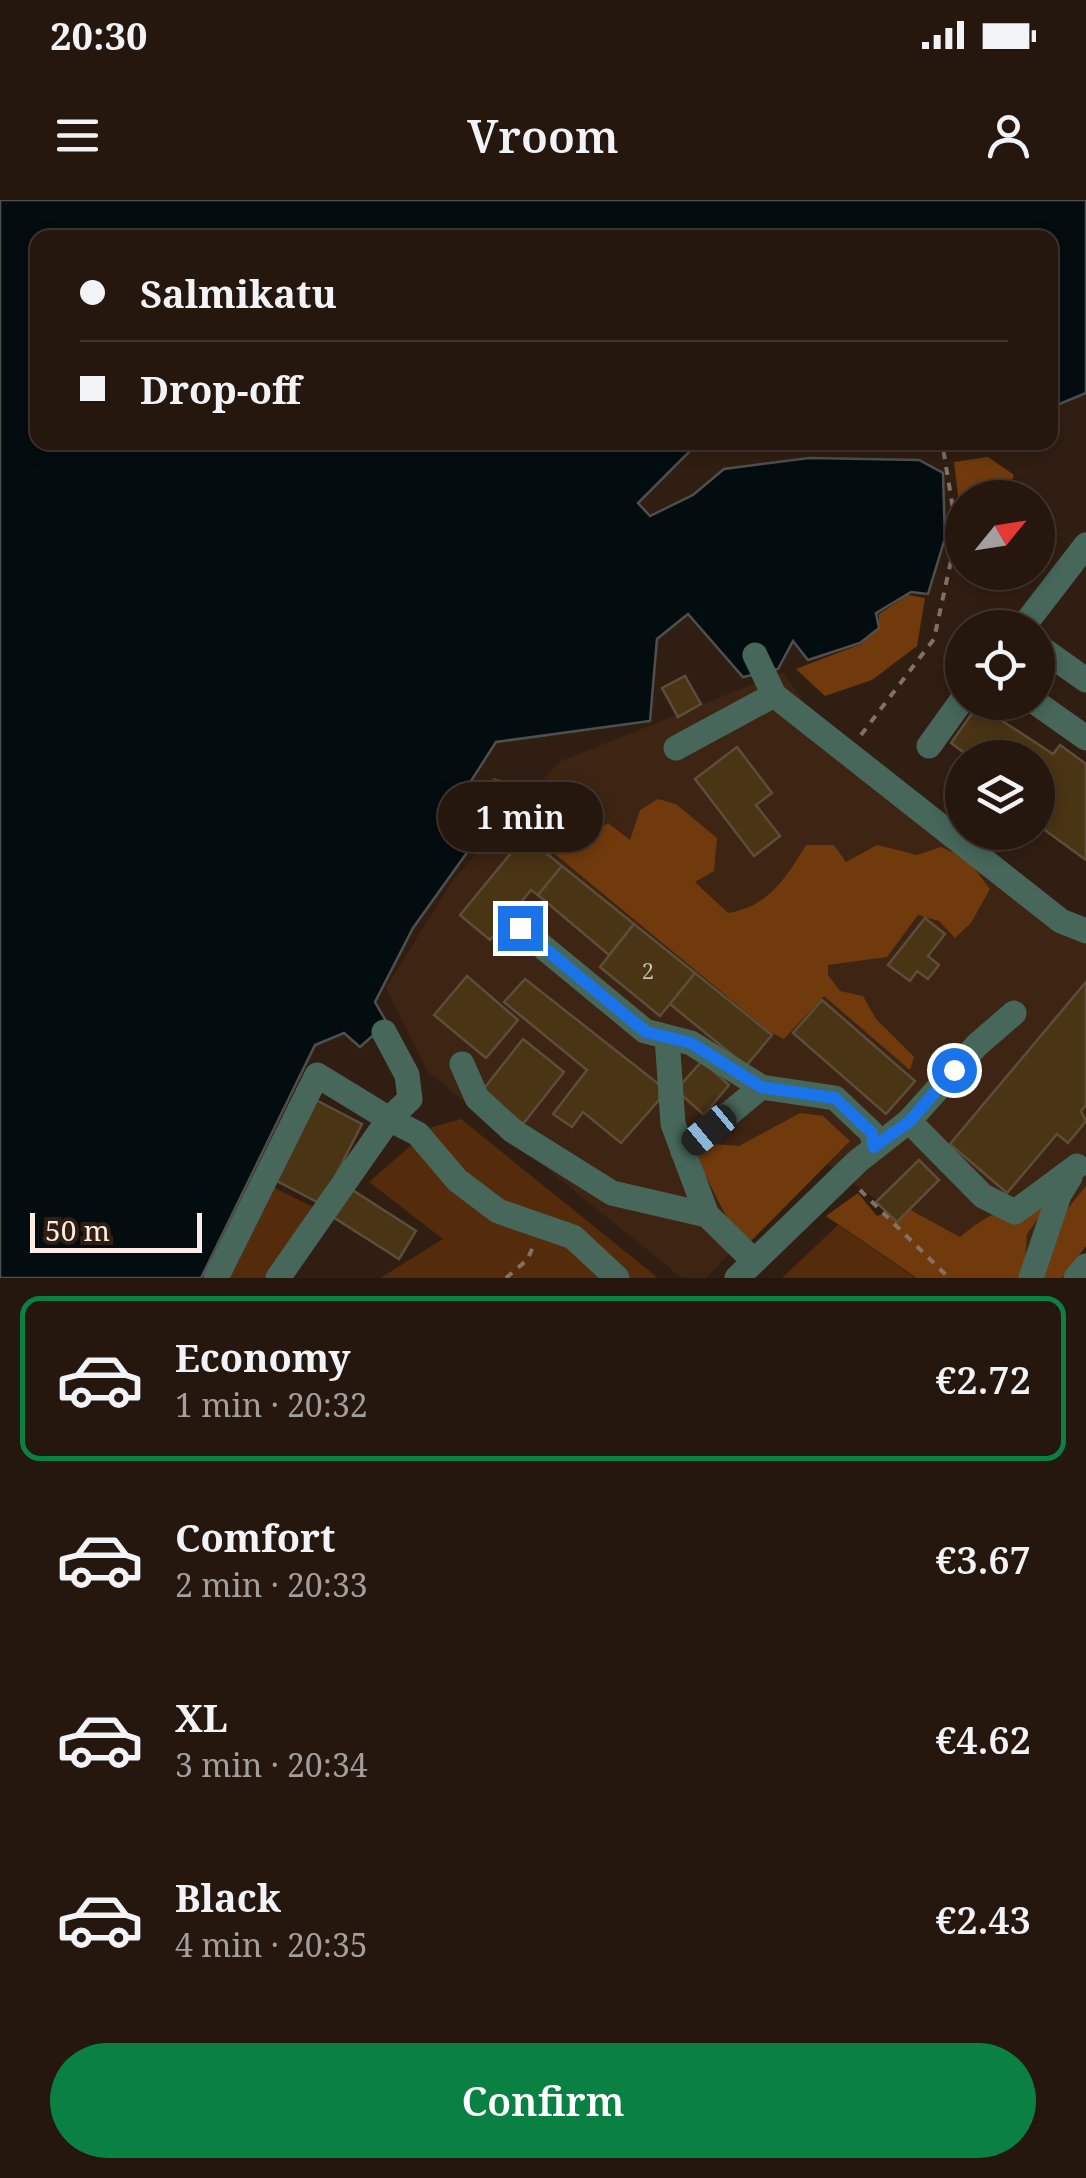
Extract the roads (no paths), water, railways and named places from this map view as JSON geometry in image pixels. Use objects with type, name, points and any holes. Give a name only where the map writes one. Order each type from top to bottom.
[{"type":"street","points":[[1039,610],[1086,545]]},
{"type":"street","points":[[754,655],[774,695],[1061,921],[1086,931]]},
{"type":"street","points":[[1055,658],[1086,680]]},
{"type":"street","points":[[676,748],[774,695]]},
{"type":"street","points":[[1055,716],[1086,738]]},
{"type":"street","points":[[929,746],[948,720]]},
{"type":"street","points":[[520,928],[646,1032],[691,1043],[761,1087],[835,1098],[872,1133],[874,1147]]},
{"type":"street","points":[[667,1037],[672,1124],[707,1216],[745,1270],[874,1147],[910,1121],[977,1045],[1014,1013]]},
{"type":"street","points":[[278,1278],[390,1119],[410,1099],[407,1075],[384,1032]]},
{"type":"street","points":[[462,1064],[477,1098],[514,1131],[612,1193],[707,1216]]},
{"type":"street","points":[[216,1278],[317,1075],[418,1134],[457,1180],[498,1211],[573,1237],[618,1278]]},
{"type":"street","points":[[683,1152],[761,1087]]},
{"type":"street","points":[[910,1121],[982,1196],[1015,1212],[1082,1159]]},
{"type":"street","points":[[1031,1278],[1059,1195],[1082,1159]]},
{"type":"street","points":[[1076,1278],[1086,1266]]}]
